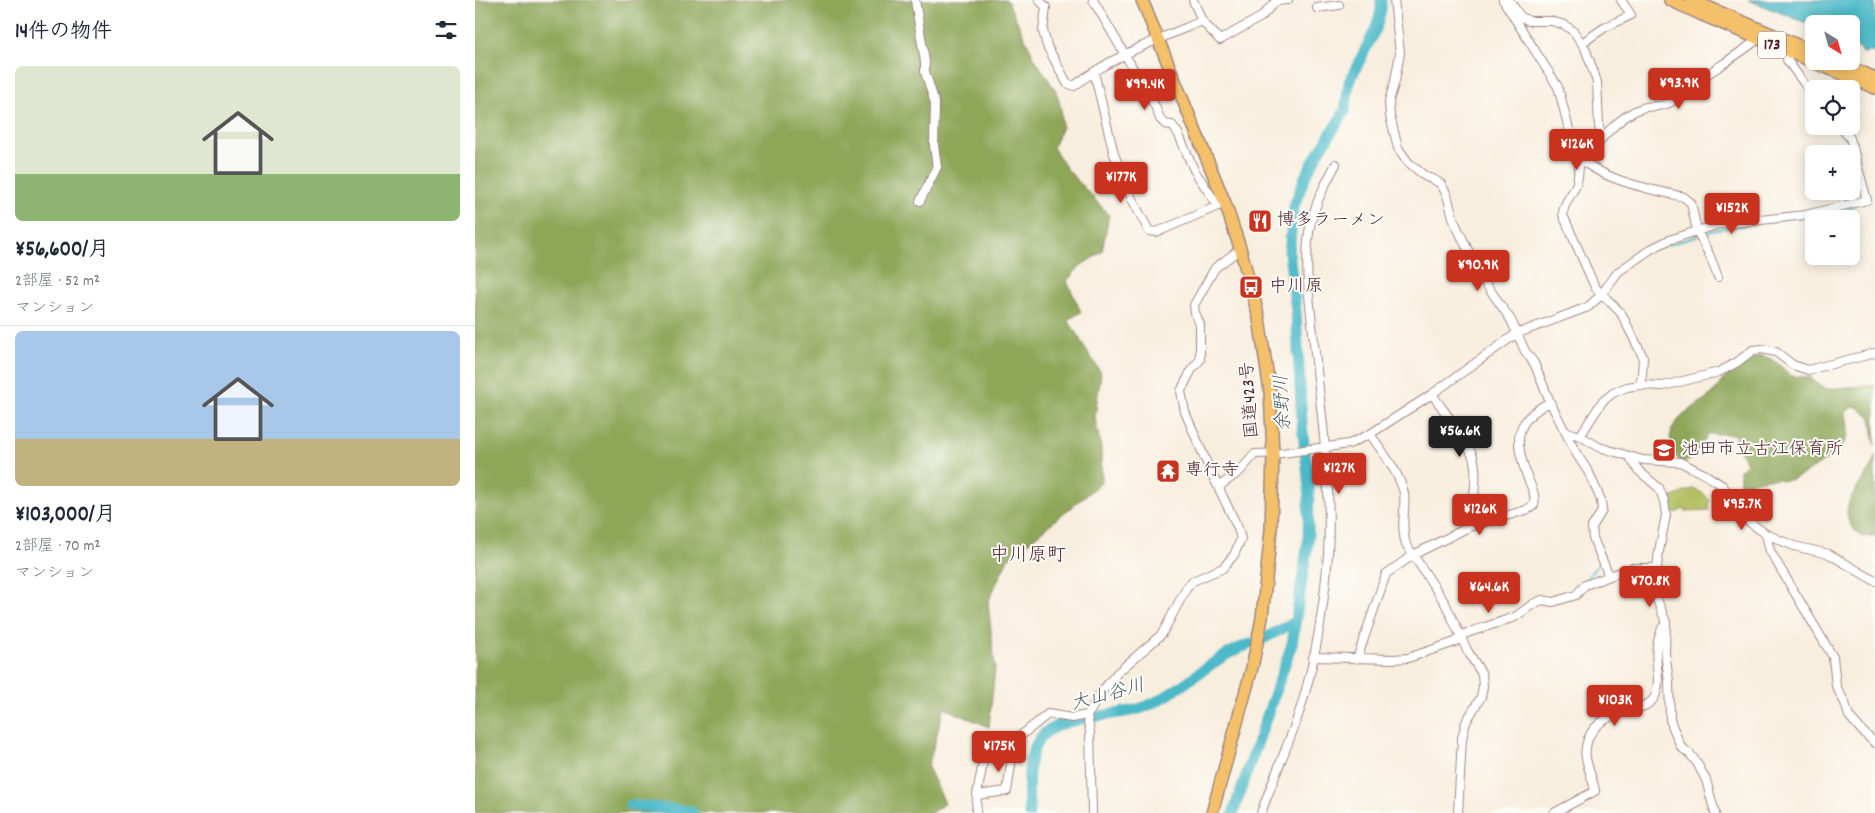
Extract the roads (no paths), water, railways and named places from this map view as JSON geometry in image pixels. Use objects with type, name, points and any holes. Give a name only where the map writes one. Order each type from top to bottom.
[{"type":"highway","name":"国道423号","points":[[1142,0],[1241,251],[1259,318],[1265,351],[1277,453],[1262,618],[1253,668],[1212,813]]},
{"type":"highway","name":"173","points":[[1670,0],[1758,39],[1805,50]]},
{"type":"highway","name":"173","points":[[1691,0],[1875,88]]},
{"type":"highway","points":[[1857,70],[1875,78]]},
{"type":"street","points":[[915,0],[925,72],[935,103],[937,167],[920,201]]},
{"type":"street","points":[[1039,0],[1046,7],[1043,31],[1047,46],[1067,83],[1075,86],[1094,72],[1125,55],[1202,21]]},
{"type":"street","points":[[1093,0],[1155,106],[1160,119],[1165,124],[1172,125],[1178,133],[1195,170],[1221,204],[1157,232],[1149,231],[1131,199],[1114,154],[1094,72]]},
{"type":"street","points":[[1193,0],[1202,21],[1220,40],[1261,17],[1276,1],[1288,0]]},
{"type":"street","points":[[1313,0],[1320,8],[1339,5]]},
{"type":"street","points":[[1394,0],[1400,53],[1389,101],[1390,116],[1398,148],[1408,162],[1427,177],[1441,184],[1447,195],[1454,221],[1467,248],[1486,284],[1511,320],[1525,351],[1534,363],[1576,453],[1589,473],[1601,500],[1603,512],[1592,527],[1593,538],[1609,576]]},
{"type":"street","points":[[1503,0],[1517,18],[1529,21],[1551,21],[1565,25],[1575,32],[1591,62],[1597,82],[1599,127],[1602,138]]},
{"type":"street","points":[[1509,0],[1517,18],[1558,87],[1575,152],[1583,162],[1617,179],[1684,197],[1691,203],[1697,231],[1709,254],[1717,277]]},
{"type":"street","points":[[1582,43],[1604,28],[1631,15],[1621,0]]},
{"type":"street","points":[[1640,385],[1643,357],[1627,322],[1621,313],[1601,295],[1590,274],[1587,272],[1563,215],[1563,208],[1577,184],[1577,170],[1602,138],[1631,113],[1643,107],[1661,107],[1671,102],[1693,84],[1738,55],[1758,39]]},
{"type":"street","points":[[1790,47],[1787,60],[1805,85]]},
{"type":"street","points":[[1219,490],[1221,485],[1240,472],[1255,454],[1349,444],[1371,434],[1433,394],[1516,334],[1588,306],[1601,295],[1618,272],[1651,249],[1669,240],[1716,225],[1805,214],[1871,200],[1846,135]]},
{"type":"street","points":[[1261,813],[1295,724],[1313,657],[1322,608],[1328,554],[1329,512],[1309,290],[1308,241],[1318,199],[1336,164]]},
{"type":"street","points":[[977,795],[1007,791],[1014,745],[1019,737],[1048,714],[1072,718],[1087,715],[1099,695],[1117,673],[1162,634],[1175,612],[1178,601],[1193,582],[1223,568],[1233,555],[1241,539],[1239,528],[1219,490],[1185,412],[1181,391],[1192,369],[1200,360],[1200,324],[1194,305],[1215,268],[1235,253],[1241,251]]},
{"type":"street","points":[[1579,436],[1602,402],[1613,393],[1627,387],[1640,385],[1663,386],[1719,372],[1736,363],[1753,350],[1762,349],[1776,352],[1793,365],[1808,370],[1875,353]]},
{"type":"street","points":[[1433,394],[1467,445],[1473,458],[1475,477],[1469,528]]},
{"type":"street","points":[[1357,659],[1386,574],[1413,555],[1469,528],[1526,510],[1534,505],[1535,498],[1520,456],[1520,433],[1524,421],[1535,410],[1551,402]]},
{"type":"street","points":[[1567,432],[1579,436],[1599,448],[1643,460],[1680,462],[1706,474],[1723,486],[1745,519],[1766,534],[1794,546],[1829,554],[1875,581]]},
{"type":"street","points":[[1371,434],[1399,480],[1404,493],[1403,533],[1406,544],[1445,603],[1461,638],[1482,674],[1483,686],[1481,697],[1466,722],[1462,738],[1458,813]]},
{"type":"street","points":[[1629,456],[1638,470],[1659,488],[1665,500],[1666,515],[1654,592],[1666,622],[1665,653],[1669,681],[1670,720],[1681,747],[1697,763],[1706,780],[1715,813]]},
{"type":"street","points":[[1766,534],[1770,551],[1833,658],[1836,686],[1845,702],[1849,716],[1875,743]]},
{"type":"street","points":[[1313,657],[1357,659],[1408,658],[1455,642],[1464,634],[1515,617],[1542,600],[1553,602],[1576,595],[1585,585],[1632,568],[1657,568]]},
{"type":"street","points":[[1554,813],[1595,791],[1585,757],[1587,743],[1592,730],[1611,716],[1651,703],[1656,696],[1659,673],[1657,646],[1666,622]]},
{"type":"street","points":[[1087,715],[1090,732],[1092,813]]},
{"type":"street","points":[[975,813],[986,746],[1014,745]]},
{"type":"water","points":[[1748,0],[1875,0],[1875,52],[1862,53],[1860,50],[1860,15],[1805,15],[1805,22]]},
{"type":"waterway","name":"余野川","points":[[1233,813],[1292,644],[1308,542],[1309,487],[1302,424],[1296,311],[1289,252],[1294,206],[1305,177],[1345,111],[1349,82],[1376,28],[1381,10],[1381,0]]},
{"type":"waterway","points":[[1842,210],[1853,207]]},
{"type":"waterway","points":[[1703,234],[1718,229],[1744,226]]},
{"type":"waterway","points":[[1664,246],[1698,236]]},
{"type":"waterway","points":[[1592,308],[1603,298]]},
{"type":"waterway","points":[[1532,368],[1545,401]]},
{"type":"waterway","points":[[1583,583],[1600,562]]},
{"type":"waterway","points":[[1562,596],[1576,590]]},
{"type":"waterway","name":"大山谷川","points":[[1263,639],[1295,622]]},
{"type":"waterway","name":"大山谷川","points":[[1029,813],[1029,767],[1034,749],[1046,732],[1071,721],[1130,711],[1156,702],[1208,666],[1235,650],[1250,644]]},
{"type":"waterway","name":"大山谷川","points":[[630,805],[691,811],[693,813]]},
{"type":"place","name":"博多ラーメン","points":[[1260,221]]},
{"type":"place","name":"中川原","points":[[1251,287]]},
{"type":"place","name":"池田市立古江保育所","points":[[1664,450]]},
{"type":"place","name":"専行寺","points":[[1168,471]]},
{"type":"district","name":"中川原町","points":[[1028,556]]}]
